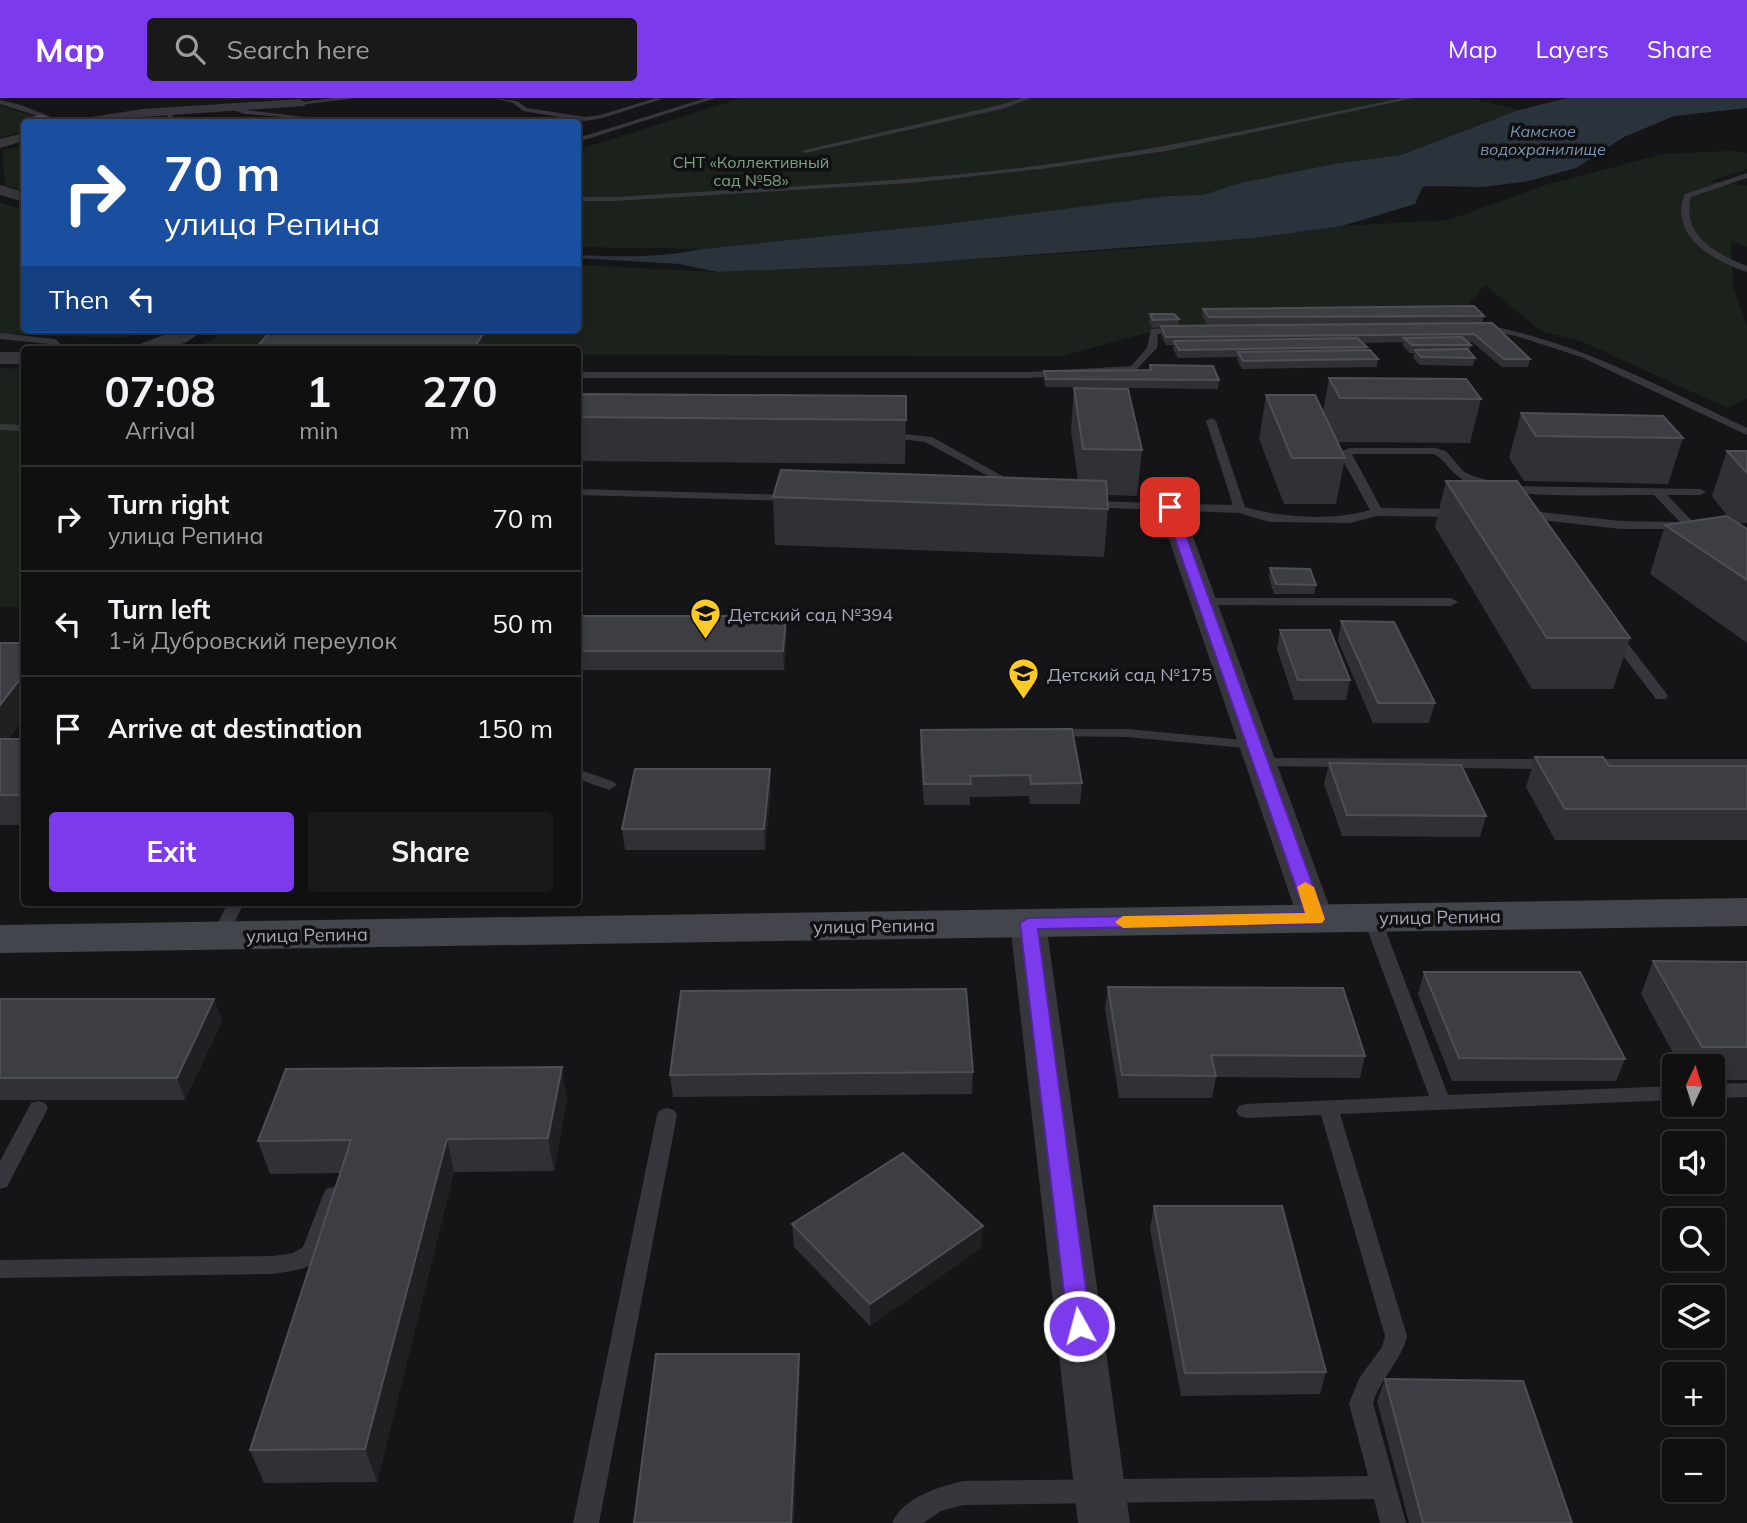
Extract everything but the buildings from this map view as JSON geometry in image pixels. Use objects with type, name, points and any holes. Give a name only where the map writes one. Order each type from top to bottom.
[{"type":"main road","name":"улица Репина","points":[[0,939],[228,920],[1028,923],[1747,912]]},
{"type":"street","points":[[136,119],[293,101]]},
{"type":"street","points":[[0,144],[21,138]]},
{"type":"street","points":[[0,190],[21,196]]},
{"type":"street","points":[[157,346],[184,333]]},
{"type":"street","points":[[0,358],[21,358]]},
{"type":"street","points":[[1170,507],[1316,919]]},
{"type":"street","points":[[1028,923],[1102,1507]]},
{"type":"lane","points":[[293,101],[353,98]]},
{"type":"lane","points":[[496,98],[515,102],[525,110],[585,119],[601,117],[659,99]]},
{"type":"lane","points":[[515,102],[528,98]]},
{"type":"lane","points":[[581,139],[713,98]]},
{"type":"lane","points":[[805,151],[1002,107],[1028,98]]},
{"type":"lane","points":[[581,199],[615,200],[910,181],[1041,167],[1166,149],[1411,98]]},
{"type":"lane","points":[[0,102],[53,119]]},
{"type":"lane","points":[[228,107],[245,112],[315,119]]},
{"type":"lane","points":[[1747,175],[1688,196],[1683,207],[1683,221],[1704,249],[1747,269]]},
{"type":"lane","points":[[1721,183],[1747,185]]},
{"type":"lane","points":[[1469,327],[1483,327],[1559,344],[1647,382],[1716,419],[1747,432]]},
{"type":"lane","points":[[581,375],[1030,375],[1134,369],[1152,348],[1154,331],[1195,330]]},
{"type":"lane","points":[[0,336],[53,341],[58,346]]},
{"type":"lane","points":[[1211,421],[1240,509]]},
{"type":"lane","points":[[0,426],[21,428]]},
{"type":"lane","points":[[878,435],[928,439],[1025,492]]},
{"type":"lane","points":[[1377,512],[1347,457],[1346,453],[1350,451],[1435,451],[1442,453],[1460,474],[1472,480],[1510,489],[1700,492]]},
{"type":"lane","points":[[1519,518],[1695,526],[1657,491]]},
{"type":"lane","points":[[581,492],[799,498]]},
{"type":"lane","points":[[1074,505],[1240,509],[1269,518],[1351,519],[1377,512],[1467,513]]},
{"type":"lane","points":[[1204,602],[1451,602]]},
{"type":"lane","points":[[1603,621],[1661,695]]},
{"type":"lane","points":[[1029,733],[1127,733],[1259,754],[1747,764]]},
{"type":"lane","points":[[581,775],[609,785]]},
{"type":"lane","points":[[1371,918],[1441,1102]]},
{"type":"lane","points":[[1726,1091],[1747,1090]]},
{"type":"lane","points":[[1246,1111],[1662,1094]]},
{"type":"lane","points":[[1328,1107],[1396,1336],[1395,1348],[1368,1383],[1361,1403],[1393,1523]]},
{"type":"lane","points":[[0,1181],[38,1108]]},
{"type":"lane","points":[[586,1523],[667,1115]]},
{"type":"lane","points":[[0,1269],[273,1265],[297,1261],[312,1252],[333,1195]]},
{"type":"lane","points":[[905,1523],[920,1508],[939,1498],[963,1493],[1102,1507],[1383,1487]]},
{"type":"green space","name":"СНТ «Коллективный сад №58»","points":[[741,98],[1471,98],[1520,110],[1401,155],[1334,164],[1239,183],[1203,195],[1166,196],[946,224],[702,249],[581,247],[581,149]]},
{"type":"green space","points":[[0,105],[42,119],[21,119],[21,132],[0,138]]},
{"type":"green space","points":[[21,147],[21,190],[5,185],[2,150]]},
{"type":"green space","points":[[1732,151],[1747,153],[1747,169],[1711,181],[1747,186],[1747,247],[1731,240],[1733,287],[1747,326],[1747,398],[1727,408],[1581,341],[1541,331],[1485,285],[1465,308],[1154,331],[1061,356],[581,355],[581,346],[201,346],[221,333],[581,333],[581,265],[718,272],[910,264],[1142,248],[1342,226],[1448,220],[1546,185],[1663,154]]},
{"type":"green space","points":[[0,203],[21,209],[21,333],[140,333],[123,338],[0,334]]},
{"type":"green space","points":[[0,368],[21,369],[21,607],[0,607]]},
{"type":"water","name":"Камское водохранилище","points":[[1567,98],[1747,98],[1747,108],[1674,116],[1624,137],[1576,168],[1529,181],[1483,187],[1425,186],[1415,204],[1342,226],[1253,238],[910,264],[718,272],[679,264],[581,258],[581,255],[670,254],[946,224],[1166,196],[1203,195],[1239,183],[1334,164],[1401,155],[1519,110]]},
{"type":"slow traffic","points":[[1123,922],[1316,919],[1305,887]]},
{"type":"place","name":"Детский сад №394","points":[[705,641]]},
{"type":"place","name":"Детский сад №175","points":[[1024,701]]},
{"type":"route","points":[[1079,1326],[1028,923],[1316,919],[1170,507]]}]
